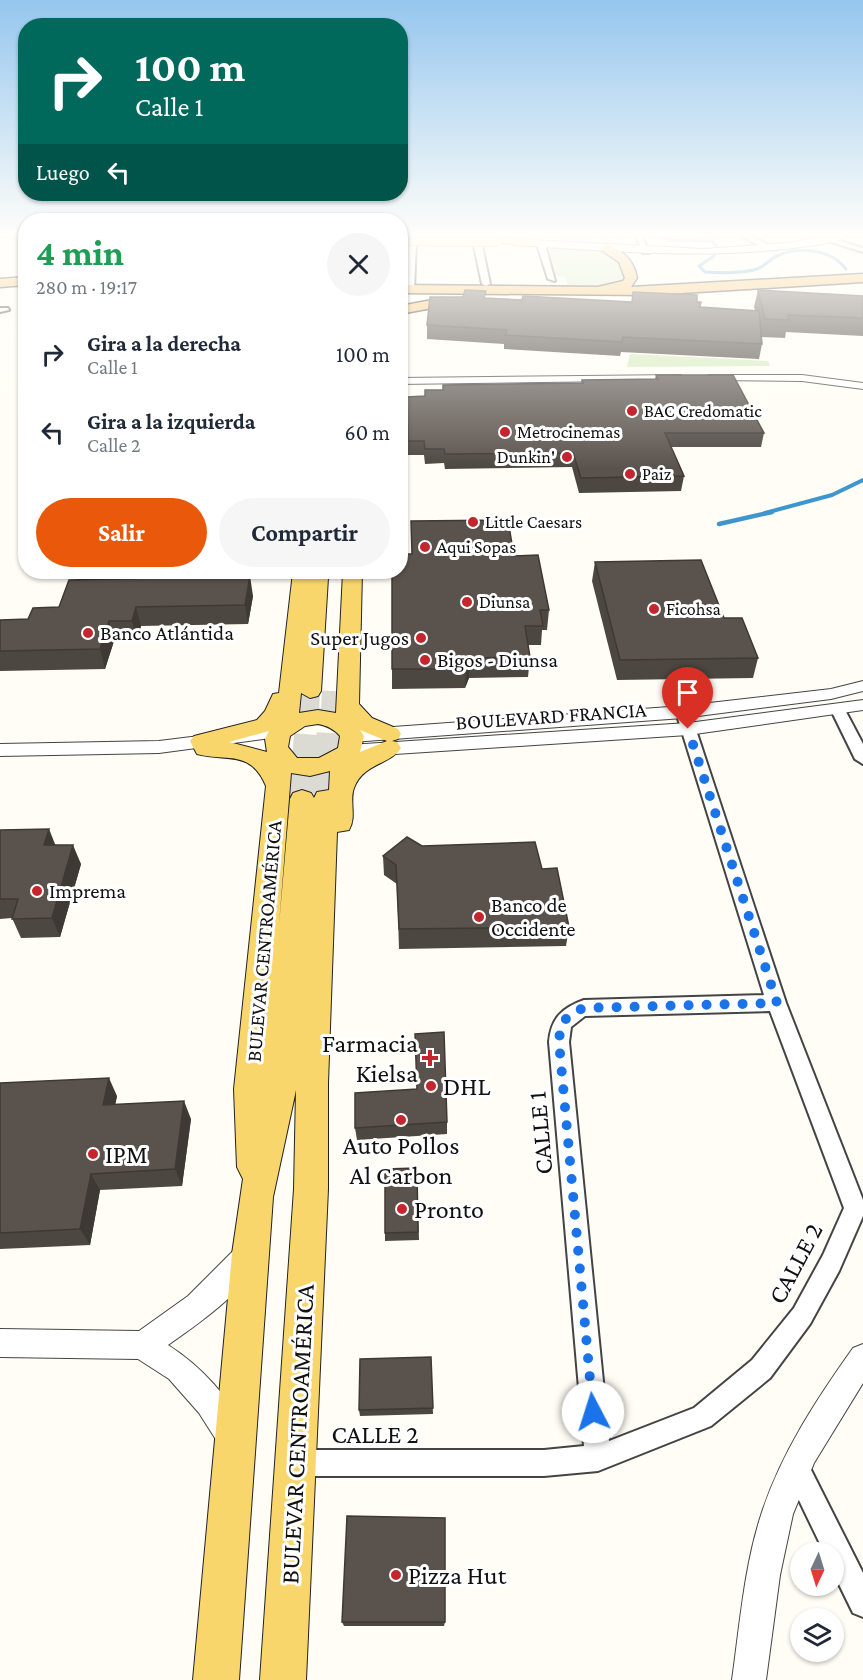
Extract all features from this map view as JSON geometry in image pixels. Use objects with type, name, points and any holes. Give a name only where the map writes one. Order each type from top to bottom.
[{"type":"main road","name":"BULEVAR CENTROAMÉRICA","points":[[282,1680],[311,1189],[312,793],[281,742],[302,579]]},
{"type":"main road","points":[[310,691],[318,579]]},
{"type":"main road","name":"BULEVAR CENTROAMÉRICA","points":[[216,1680],[256,1197],[281,1088],[312,793],[348,743],[339,697],[338,579]]},
{"type":"main road","name":"BULEVAR CENTROAMÉRICA","points":[[339,697],[352,579]]},
{"type":"main road","points":[[204,744],[254,729],[268,722],[275,714],[291,667]]},
{"type":"main road","points":[[204,744],[264,760],[272,769],[312,793],[390,741],[364,723],[339,697]]},
{"type":"main road","points":[[318,717],[329,718],[348,743],[334,763],[310,768],[288,763],[281,742],[306,718],[318,717]]},
{"type":"street","points":[[408,381],[771,377],[863,386]]},
{"type":"street","name":"BOULEVARD FRANCIA","points":[[686,720],[831,694],[863,686]]},
{"type":"street","name":"BOULEVARD FRANCIA","points":[[348,743],[838,710],[863,705]]},
{"type":"street","points":[[838,710],[863,759]]},
{"type":"street","name":"CALLE 2","points":[[294,1463],[544,1463],[598,1458],[702,1417],[761,1369],[802,1316],[859,1211],[777,1003],[686,720]]},
{"type":"street","points":[[0,750],[204,744],[251,748],[281,742]]},
{"type":"street","name":"CALLE 1","points":[[598,1458],[559,1042],[563,1020],[573,1012],[584,1008],[777,1003]]},
{"type":"street","points":[[142,1345],[184,1319],[220,1288],[250,1254]]},
{"type":"street","points":[[0,1342],[142,1345],[178,1369],[210,1402],[236,1443]]},
{"type":"street","points":[[749,1680],[768,1552],[777,1514],[795,1466],[833,1402],[863,1359]]},
{"type":"street","points":[[795,1466],[863,1603]]},
{"type":"green space","points":[[630,354],[768,361],[770,366],[627,367]]},
{"type":"building","points":[[428,312],[759,312],[762,344],[623,337],[622,342],[505,335],[507,330],[427,325]]},
{"type":"building","points":[[763,312],[863,312],[863,318],[788,315],[789,320],[765,319]]},
{"type":"building","points":[[656,375],[733,375],[764,433],[665,433],[684,476],[581,478],[573,453],[445,454],[444,449],[425,449],[424,441],[408,441],[408,397],[425,396],[425,390],[443,390],[443,385],[583,383],[582,380],[658,379]]},
{"type":"building","name":"Diunsa","points":[[508,520],[514,556],[538,555],[549,610],[540,610],[543,626],[525,626],[530,657],[470,658],[466,669],[392,669],[392,579],[408,579],[408,554],[412,554],[411,521]]},
{"type":"building","name":"Ficohsa","points":[[701,560],[724,618],[742,618],[758,658],[620,660],[595,562]]},
{"type":"building","points":[[249,579],[245,605],[136,607],[132,621],[109,621],[100,649],[0,651],[0,620],[28,619],[33,608],[59,607],[69,580]]},
{"type":"building","name":"Imprema","points":[[49,829],[44,845],[73,845],[52,918],[12,919],[18,899],[0,899],[0,830]]},
{"type":"building","name":"Banco de Occidente","points":[[407,837],[422,846],[535,842],[542,869],[557,868],[569,927],[399,929],[396,865],[383,856]]},
{"type":"building","points":[[444,1032],[447,1122],[355,1128],[355,1093],[417,1089],[415,1034]]},
{"type":"building","name":"IPM","points":[[109,1078],[103,1105],[184,1101],[175,1169],[91,1174],[80,1229],[0,1233],[0,1083]]},
{"type":"building","name":"Pronto","points":[[417,1168],[418,1232],[385,1233],[385,1169]]},
{"type":"building","points":[[431,1357],[433,1408],[359,1410],[360,1359]]},
{"type":"building","name":"Pizza Hut","points":[[347,1516],[445,1518],[445,1622],[342,1622]]},
{"type":"waterway","points":[[765,513],[832,495],[863,480]]},
{"type":"waterway","points":[[719,524],[772,512]]},
{"type":"tunnel","points":[[309,711],[310,691]]},
{"type":"tunnel","points":[[331,711],[332,691]]},
{"type":"tunnel","points":[[302,799],[309,709]]},
{"type":"tunnel","points":[[326,798],[331,709]]},
{"type":"place","name":"BAC Credomatic","points":[[632,411]]},
{"type":"place","name":"Metrocinemas","points":[[505,432]]},
{"type":"place","name":"Dunkin'","points":[[567,457]]},
{"type":"place","name":"Paiz","points":[[630,474]]},
{"type":"place","name":"Little Caesars","points":[[473,522]]},
{"type":"place","name":"Aqui Sopas","points":[[425,547]]},
{"type":"place","name":"Diunsa","points":[[467,602]]},
{"type":"place","name":"Ficohsa","points":[[654,609]]},
{"type":"place","name":"Banco Atlántida","points":[[88,633]]},
{"type":"place","name":"Super Jugos","points":[[421,638]]},
{"type":"place","name":"Bigos - Diunsa","points":[[425,660]]},
{"type":"place","name":"Imprema","points":[[37,891]]},
{"type":"place","name":"Banco de Occidente","points":[[479,917]]},
{"type":"place","name":"Farmacia Kielsa","points":[[430,1058]]},
{"type":"place","name":"DHL","points":[[431,1086]]},
{"type":"place","name":"Auto Pollos Al Carbon","points":[[401,1120]]},
{"type":"place","name":"IPM","points":[[93,1154]]},
{"type":"place","name":"Pronto","points":[[402,1209]]},
{"type":"place","name":"Pizza Hut","points":[[396,1575]]},
{"type":"route","points":[[593,1412],[559,1042],[563,1020],[573,1012],[584,1008],[777,1003],[688,729]]}]
